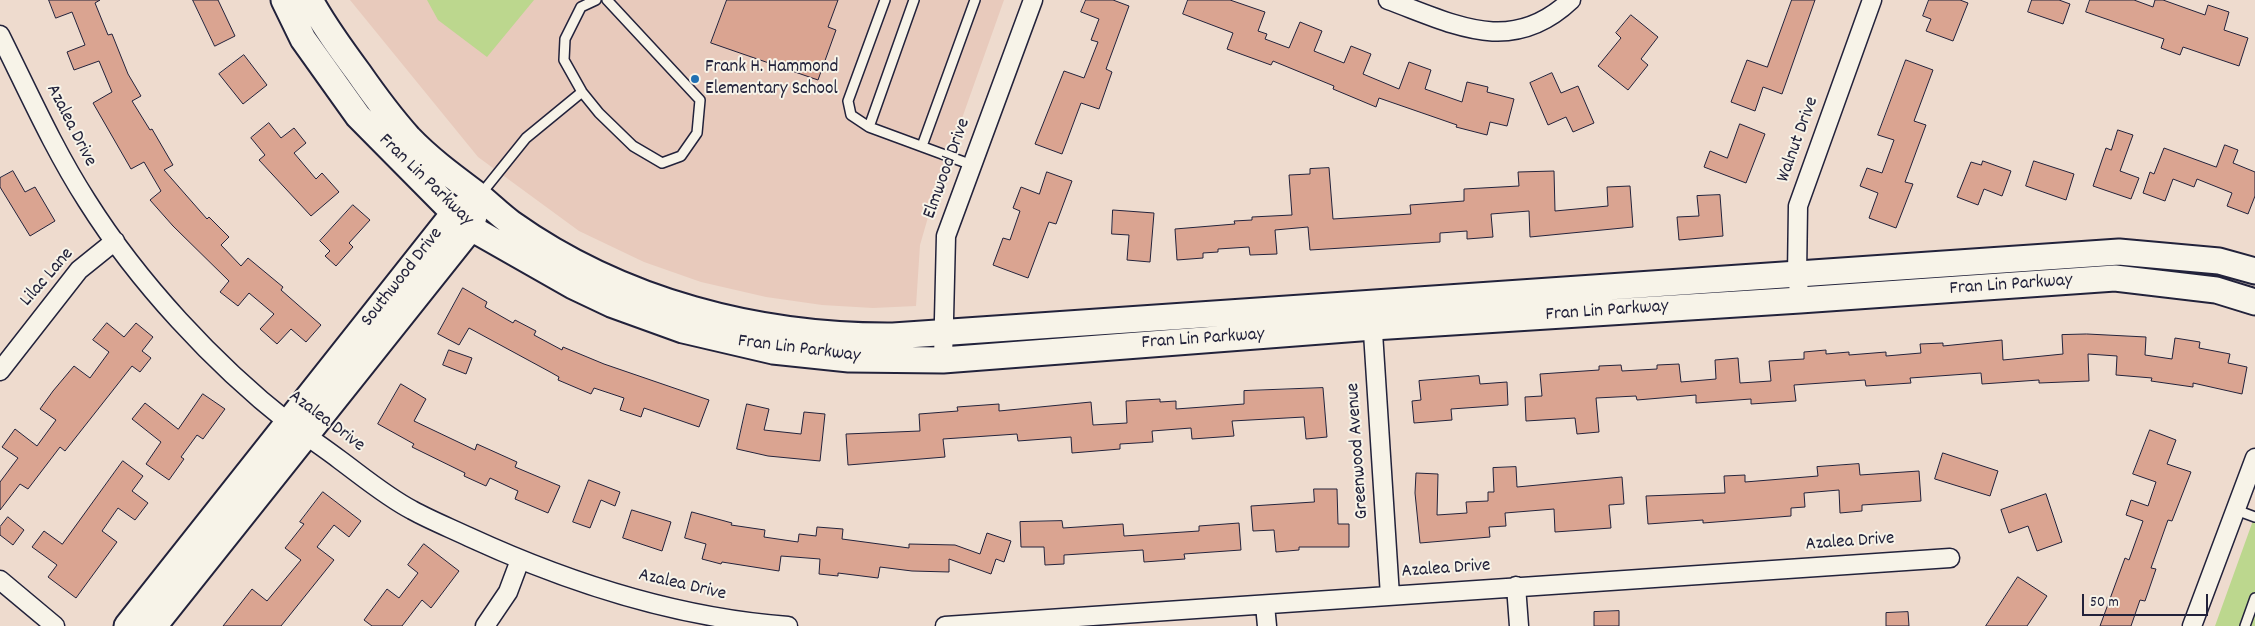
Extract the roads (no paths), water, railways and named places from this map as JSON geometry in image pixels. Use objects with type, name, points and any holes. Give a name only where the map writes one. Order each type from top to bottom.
[{"type":"street","name":"Fran Lin Parkway","points":[[284,0],[303,39],[358,116],[463,221],[573,286],[611,304],[690,332],[773,351],[850,359],[943,360],[1372,315],[1797,275],[2119,252],[2220,261],[2255,271]]},
{"type":"street","name":"Fran Lin Parkway","points":[[310,0],[327,30],[376,97],[410,138],[449,174],[511,222],[584,266],[651,296],[687,308],[765,326],[818,334],[875,336],[1372,315],[1800,300],[2115,278],[2216,290],[2255,302]]},
{"type":"street","name":"Elmwood Drive","points":[[943,360],[946,236],[1033,0]]},
{"type":"street","points":[[1388,0],[1454,25],[1475,31],[1496,33],[1516,31],[1536,25],[1555,14],[1571,0]]},
{"type":"street","name":"Walnut Drive","points":[[1800,300],[1797,275],[1798,206],[1872,0]]},
{"type":"street","name":"Azalea Drive","points":[[0,35],[63,162],[87,202],[115,241],[178,318],[214,357],[297,428],[412,510],[520,560],[593,586],[663,605],[761,625],[788,626]]},
{"type":"street","name":"Southwood Drive","points":[[127,626],[297,428],[463,221],[479,196]]},
{"type":"street","name":"Lilac Lane","points":[[0,371],[79,270],[115,241]]},
{"type":"street","name":"Greenwood Avenue","points":[[1372,315],[1390,596]]},
{"type":"street","name":"Southwood Drive","points":[[154,626],[297,428]]},
{"type":"street","points":[[2192,626],[2255,458]]},
{"type":"street","name":"Azalea Drive","points":[[945,626],[1950,558]]},
{"type":"street","points":[[485,626],[508,592],[520,560]]},
{"type":"street","points":[[0,580],[55,626]]},
{"type":"street","points":[[1516,586],[1519,626]]},
{"type":"street","points":[[1266,605],[1267,626]]},
{"type":"lane","points":[[596,0],[581,7],[565,39],[564,60],[582,92],[632,146],[662,163],[681,156],[697,133],[700,100],[607,0]]},
{"type":"lane","points":[[885,0],[848,101],[850,115],[869,127],[972,165]]},
{"type":"lane","points":[[869,127],[914,0]]},
{"type":"lane","points":[[922,146],[975,0]]},
{"type":"lane","points":[[479,196],[526,138],[582,92]]},
{"type":"lane","points":[[2236,510],[2255,517]]},
{"type":"lane","points":[[2245,626],[2255,598]]},
{"type":"place","name":"Frank H. Hammond Elementary School","points":[[695,79]]}]
